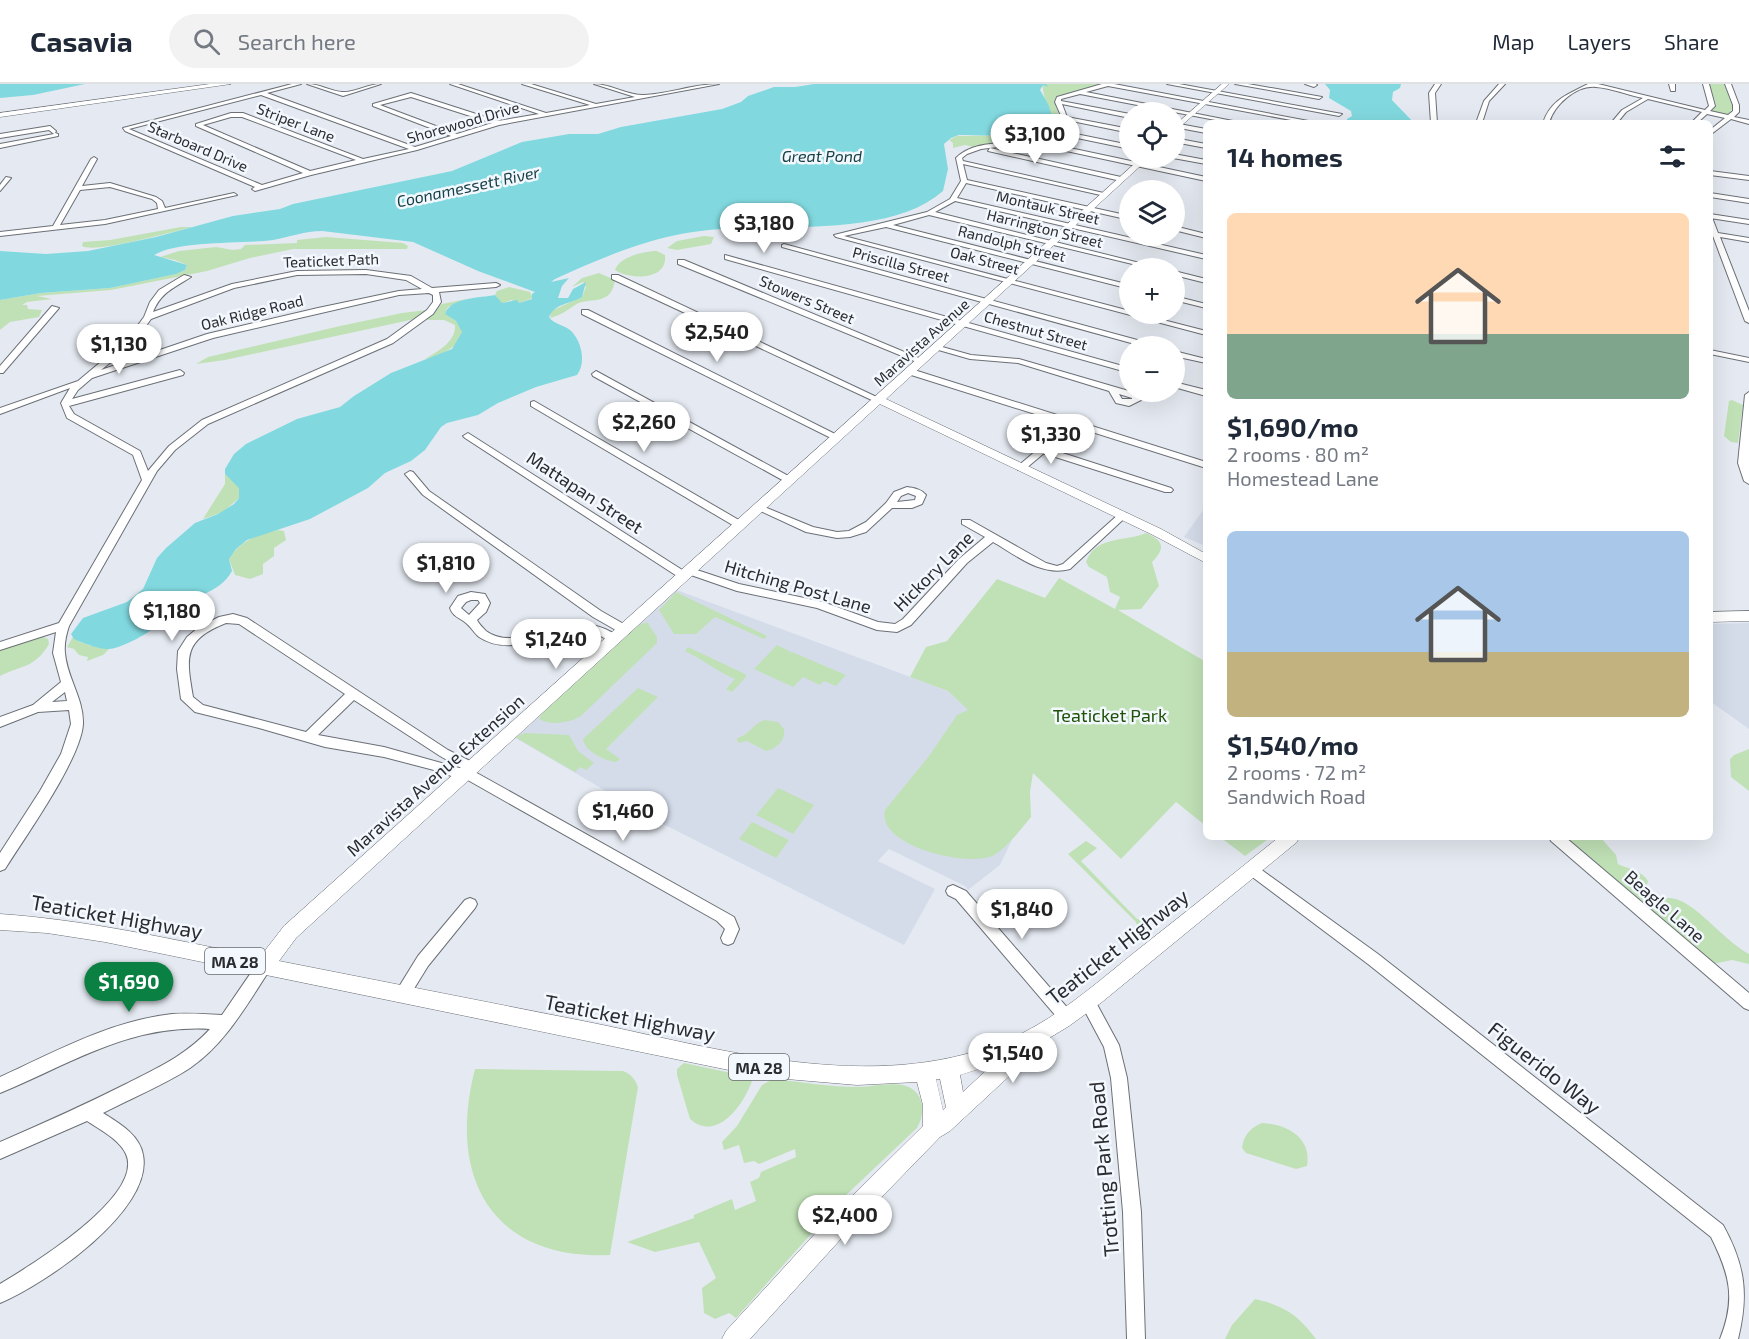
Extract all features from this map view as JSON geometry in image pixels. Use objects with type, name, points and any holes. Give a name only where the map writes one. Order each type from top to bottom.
[{"type":"main road","points":[[0,115],[146,93],[228,84]]},
{"type":"main road","points":[[1185,120],[1226,84]]},
{"type":"main road","name":"Maravista Avenue","points":[[1134,168],[879,400],[1123,515],[1203,557]]},
{"type":"main road","name":"Maravista Avenue Extension","points":[[264,966],[290,932],[879,400]]},
{"type":"main road","points":[[1713,617],[1749,616]]},
{"type":"main road","name":"Teaticket Highway","points":[[0,922],[47,925],[105,934],[699,1056],[799,1073],[871,1076],[924,1072],[998,1054],[1047,1030],[1088,1002],[1287,840]]},
{"type":"main road","points":[[734,1339],[831,1231],[933,1130],[1047,1030]]},
{"type":"main road","points":[[948,1067],[957,1111]]},
{"type":"main road","points":[[924,1072],[933,1105],[933,1130]]},
{"type":"street","points":[[261,93],[298,84]]},
{"type":"street","points":[[310,84],[343,94],[378,84]]},
{"type":"street","points":[[453,84],[546,114]]},
{"type":"street","points":[[525,84],[597,106]]},
{"type":"street","points":[[597,84],[645,98]]},
{"type":"street","points":[[669,84],[689,90]]},
{"type":"street","name":"Shorewood Drive","points":[[258,188],[309,172],[415,150],[498,123],[716,84]]},
{"type":"street","points":[[1058,102],[1061,96],[1107,84],[1299,120]]},
{"type":"street","points":[[1170,84],[1339,114]]},
{"type":"street","points":[[1238,84],[1319,97]]},
{"type":"street","points":[[1434,120],[1432,93],[1438,84]]},
{"type":"street","points":[[1480,120],[1484,105],[1492,92],[1502,84]]},
{"type":"street","points":[[1547,120],[1558,101],[1592,84],[1646,99],[1749,122]]},
{"type":"street","points":[[1697,120],[1712,106],[1706,84]]},
{"type":"street","points":[[1713,131],[1737,109],[1728,84]]},
{"type":"street","points":[[261,93],[415,150]]},
{"type":"street","name":"Starboard Drive","points":[[258,188],[126,128],[261,93]]},
{"type":"street","points":[[1078,93],[1224,120]]},
{"type":"street","points":[[457,136],[375,105],[411,94],[498,123]]},
{"type":"street","points":[[1616,120],[1624,111],[1646,99]]},
{"type":"street","points":[[1058,102],[1119,114]]},
{"type":"street","points":[[1058,102],[1065,118]]},
{"type":"street","name":"Striper Lane","points":[[309,172],[201,129],[198,125],[234,114],[243,115],[363,161]]},
{"type":"street","points":[[1065,118],[1119,129]]},
{"type":"street","points":[[1058,132],[1065,118]]},
{"type":"street","points":[[0,136],[50,128],[55,134],[0,146]]},
{"type":"street","points":[[1185,128],[1203,131]]},
{"type":"street","points":[[887,225],[928,213],[954,198],[964,181],[959,158],[964,153],[1029,142],[1058,132],[1119,145]]},
{"type":"street","points":[[1029,142],[1119,161]]},
{"type":"street","points":[[1185,142],[1203,145]]},
{"type":"street","points":[[983,148],[1121,179]]},
{"type":"street","points":[[1185,158],[1203,161]]},
{"type":"street","points":[[55,228],[94,159]]},
{"type":"street","points":[[961,162],[1105,194]]},
{"type":"street","points":[[1152,168],[1203,178]]},
{"type":"street","points":[[1713,171],[1749,178]]},
{"type":"street","points":[[0,189],[8,178]]},
{"type":"street","points":[[964,181],[1119,216]]},
{"type":"street","points":[[78,188],[114,186],[154,198],[160,202],[162,212]]},
{"type":"street","points":[[0,234],[162,212],[234,195]]},
{"type":"street","points":[[1713,195],[1749,201]]},
{"type":"street","name":"Montauk Street","points":[[954,198],[1203,256]]},
{"type":"street","name":"Harrington Street","points":[[928,213],[1119,259]]},
{"type":"street","points":[[1713,218],[1749,222]]},
{"type":"street","name":"Oak Street","points":[[887,225],[835,235],[1119,310]]},
{"type":"street","name":"Randolph Street","points":[[887,225],[1119,284]]},
{"type":"street","points":[[1185,231],[1203,235]]},
{"type":"street","points":[[1713,234],[1749,240]]},
{"type":"street","points":[[1713,234],[1749,321]]},
{"type":"street","name":"Priscilla Street","points":[[784,246],[1119,338]]},
{"type":"street","name":"Chestnut Street","points":[[728,257],[1119,368]]},
{"type":"street","name":"Stowers Street","points":[[681,262],[922,362]]},
{"type":"street","name":"Teaticket Path","points":[[65,404],[82,381],[125,347],[148,317],[232,286],[297,273],[355,271],[391,274],[408,278],[432,289]]},
{"type":"street","points":[[1185,276],[1203,280]]},
{"type":"street","points":[[148,317],[154,299],[162,290],[187,277]]},
{"type":"street","points":[[615,277],[879,400]]},
{"type":"street","name":"Oak Ridge Road","points":[[0,411],[210,336],[369,299],[432,289],[496,285]]},
{"type":"street","points":[[0,865],[73,743],[76,732],[74,705],[57,648],[63,626],[159,460],[185,436],[205,422],[385,344],[421,320],[435,306],[438,297],[432,289]]},
{"type":"street","points":[[1185,301],[1203,305]]},
{"type":"street","points":[[0,372],[55,308]]},
{"type":"street","points":[[585,312],[836,437]]},
{"type":"street","name":"Oak Street","points":[[1172,324],[1203,332]]},
{"type":"street","points":[[938,348],[970,357],[1019,361],[1112,389]]},
{"type":"street","points":[[1713,353],[1749,360]]},
{"type":"street","points":[[1185,356],[1203,360]]},
{"type":"street","points":[[911,372],[1203,464]]},
{"type":"street","points":[[147,480],[137,453],[70,416],[65,409],[65,404],[180,373]]},
{"type":"street","points":[[596,374],[789,480]]},
{"type":"street","points":[[1185,387],[1203,392]]},
{"type":"street","points":[[1749,395],[1743,463],[1749,482]]},
{"type":"street","points":[[534,404],[740,525]]},
{"type":"street","name":"Mattapan Street","points":[[468,436],[688,573]]},
{"type":"street","points":[[1022,468],[1041,451],[1047,451],[1168,490]]},
{"type":"street","points":[[410,474],[426,493],[588,605],[620,635]]},
{"type":"street","points":[[759,508],[820,532],[841,535],[867,527],[890,505]]},
{"type":"street","points":[[966,522],[1043,566],[1062,568],[1079,556],[1123,515]]},
{"type":"street","name":"Hickory Lane","points":[[897,628],[907,622],[963,561],[992,537]]},
{"type":"street","name":"Hitching Post Lane","points":[[688,573],[745,589],[819,605],[877,626],[897,628]]},
{"type":"street","points":[[467,772],[308,737],[199,709],[189,703],[183,668],[186,645],[215,624],[225,619],[236,619],[354,693],[444,753],[467,772],[722,917],[729,922],[732,929],[728,938]]},
{"type":"street","points":[[470,620],[485,636],[504,641],[527,640],[582,627],[620,635]]},
{"type":"street","points":[[0,646],[63,626]]},
{"type":"street","points":[[0,723],[37,708],[67,684]]},
{"type":"street","points":[[308,737],[354,693]]},
{"type":"street","points":[[37,708],[74,705]]},
{"type":"street","name":"Beagle Lane","points":[[1559,840],[1749,1003]]},
{"type":"street","name":"Figuerido Way","points":[[1252,869],[1373,960],[1717,1231],[1736,1264],[1743,1292],[1743,1313],[1729,1339]]},
{"type":"street","points":[[953,891],[961,895],[1066,1017]]},
{"type":"street","points":[[402,995],[423,961],[470,904]]},
{"type":"street","points":[[0,1151],[88,1112],[184,1063],[204,1047],[226,1023],[264,966]]},
{"type":"street","name":"Trotting Park Road","points":[[1088,1002],[1111,1044],[1119,1078],[1132,1212],[1136,1339]]},
{"type":"street","points":[[0,1085],[114,1036],[139,1028],[180,1022],[226,1023]]},
{"type":"street","points":[[0,1294],[34,1274],[89,1232],[117,1206],[132,1184],[136,1163],[131,1146],[88,1112]]},
{"type":"shaded area","points":[[1203,510],[1203,545],[1184,537]]},
{"type":"shaded area","points":[[674,589],[948,691],[989,729],[1026,810],[1000,865],[968,890],[965,886],[889,849],[878,861],[935,889],[904,945],[659,822],[512,736]]},
{"type":"shaded area","points":[[1749,623],[1749,729],[1713,703],[1713,624]]},
{"type":"green space","points":[[1042,84],[1109,84],[1058,98],[1054,102],[1061,121],[1058,131],[1027,142],[978,148],[965,145],[953,148],[953,143],[949,140],[957,136],[1017,135],[1040,130],[1045,101]]},
{"type":"green space","points":[[1709,84],[1725,84],[1733,107],[1728,116],[1711,112],[1716,105]]},
{"type":"green space","points":[[181,227],[193,227],[118,245],[90,248],[82,246],[83,242],[110,240]]},
{"type":"green space","points":[[704,236],[714,237],[711,244],[677,250],[667,248],[677,241]]},
{"type":"green space","points":[[326,237],[403,243],[408,246],[407,249],[293,249],[250,258],[207,271],[111,290],[37,296],[52,299],[27,302],[22,305],[27,305],[28,309],[42,310],[39,317],[10,322],[0,330],[0,300],[41,293],[110,288],[175,274],[185,270],[187,265],[160,257],[179,251],[216,247],[233,250],[241,249],[245,245],[297,243],[297,240]]},
{"type":"green space","points":[[657,251],[665,255],[664,264],[661,270],[654,274],[638,277],[615,270],[617,265],[627,258]]},
{"type":"green space","points":[[599,273],[615,280],[609,294],[598,300],[580,302],[550,318],[551,311],[582,297],[586,287],[583,282],[572,287],[582,278]]},
{"type":"green space","points":[[509,287],[530,292],[533,298],[519,303],[511,300],[501,304],[495,295],[497,291]]},
{"type":"green space","points":[[467,299],[448,307],[445,313],[457,322],[461,329],[462,336],[458,342],[446,351],[425,359],[449,341],[455,331],[455,325],[444,320],[426,319],[442,304]]},
{"type":"green space","points":[[427,310],[419,318],[225,360],[196,364],[208,357],[340,326]]},
{"type":"green space","points":[[1729,401],[1743,405],[1738,443],[1731,442],[1724,436]]},
{"type":"green space","points":[[225,474],[240,488],[239,498],[223,512],[203,519],[225,484]]},
{"type":"green space","points":[[278,530],[284,531],[286,540],[274,548],[274,556],[263,564],[263,574],[250,579],[235,575],[229,559],[233,553],[244,543],[257,536]]},
{"type":"green space","name":"Teaticket Park","points":[[1146,533],[1160,542],[1161,549],[1152,562],[1159,586],[1141,609],[1118,610],[1203,660],[1203,824],[1176,802],[1121,859],[1033,773],[1030,792],[1031,817],[1007,844],[992,856],[963,859],[945,856],[926,851],[894,834],[886,823],[885,810],[929,756],[957,715],[968,710],[948,691],[910,677],[926,647],[947,641],[997,579],[1045,598],[1059,578],[1115,609],[1120,597],[1110,592],[1107,577],[1089,567],[1086,562],[1091,553],[1104,543]]},
{"type":"green space","points":[[676,592],[767,636],[764,639],[715,617],[696,634],[674,634],[659,610]]},
{"type":"green space","points":[[647,622],[657,637],[657,643],[582,715],[561,723],[539,719],[542,713],[639,625]]},
{"type":"green space","points":[[41,636],[48,639],[49,644],[39,658],[0,676],[0,650]]},
{"type":"green space","points":[[73,637],[85,644],[109,649],[103,655],[87,661],[88,657],[79,655],[74,649],[67,647]]},
{"type":"green space","points":[[777,645],[791,652],[788,656],[792,652],[846,675],[836,686],[824,681],[820,685],[803,677],[793,687],[754,669]]},
{"type":"green space","points":[[688,647],[745,674],[746,677],[732,692],[726,689],[735,679],[685,651]]},
{"type":"green space","points":[[638,688],[658,697],[606,749],[620,759],[616,762],[596,755],[587,748],[583,739]]},
{"type":"green space","points":[[765,720],[778,722],[784,729],[782,741],[777,746],[766,751],[747,741],[738,743],[737,738]]},
{"type":"green space","points":[[525,733],[569,735],[578,751],[594,763],[586,770],[580,767],[575,772],[515,737]]},
{"type":"green space","points":[[1749,749],[1749,791],[1731,777],[1730,759]]},
{"type":"green space","points":[[778,788],[814,805],[793,834],[756,815]]},
{"type":"green space","points":[[752,822],[789,840],[776,858],[739,839]]},
{"type":"green space","points":[[1224,840],[1267,840],[1245,856]]},
{"type":"green space","points":[[1565,840],[1603,840],[1616,855],[1618,864],[1645,877],[1648,881],[1646,889],[1649,893],[1687,904],[1731,942],[1749,954],[1749,964],[1732,960],[1713,964]]},
{"type":"green space","points":[[1086,841],[1097,848],[1081,861],[1136,918],[1149,925],[1152,935],[1146,941],[1138,933],[1136,922],[1068,854]]},
{"type":"green space","points":[[684,1063],[750,1077],[752,1081],[743,1100],[728,1118],[719,1124],[710,1126],[700,1125],[690,1119],[677,1075],[677,1069]]},
{"type":"green space","points":[[475,1069],[623,1071],[634,1079],[638,1087],[610,1255],[569,1253],[535,1243],[508,1227],[487,1204],[474,1177],[468,1144],[468,1108]]},
{"type":"green space","points":[[773,1079],[847,1087],[903,1085],[914,1090],[921,1100],[921,1117],[917,1128],[844,1197],[736,1318],[729,1313],[715,1319],[704,1313],[702,1288],[716,1278],[699,1242],[655,1252],[627,1242],[694,1218],[694,1215],[732,1199],[735,1210],[756,1201],[750,1182],[759,1178],[761,1172],[796,1157],[795,1149],[759,1164],[754,1161],[744,1163],[739,1145],[724,1150],[722,1142],[737,1126],[762,1085]]},
{"type":"green space","points":[[1262,1123],[1280,1126],[1295,1134],[1305,1147],[1307,1166],[1296,1169],[1246,1153],[1242,1148],[1246,1136],[1254,1127]]},
{"type":"green space","points":[[1255,1299],[1283,1308],[1297,1318],[1316,1339],[1225,1339],[1232,1325]]},
{"type":"water","points":[[0,84],[85,84],[33,95],[0,98]]},
{"type":"water","name":"Great Pond","points":[[814,84],[1046,84],[1049,87],[1043,85],[1040,90],[1054,121],[1045,127],[1022,134],[959,135],[951,138],[944,144],[948,169],[943,191],[919,207],[890,217],[823,226],[722,229],[675,235],[622,251],[555,279],[551,282],[569,278],[562,286],[558,298],[568,298],[573,289],[586,282],[582,297],[559,306],[549,317],[570,330],[579,343],[582,359],[577,375],[536,387],[498,403],[478,415],[447,423],[441,427],[425,450],[411,461],[385,473],[368,488],[310,519],[247,540],[229,559],[232,571],[220,585],[167,612],[151,630],[137,639],[118,647],[105,649],[74,639],[71,634],[83,618],[127,602],[143,589],[157,558],[195,523],[218,514],[234,504],[239,498],[239,488],[225,474],[225,469],[234,454],[246,444],[297,419],[340,407],[391,373],[452,349],[462,332],[456,321],[445,314],[453,304],[467,299],[495,295],[502,303],[517,300],[519,303],[532,299],[532,294],[535,292],[478,271],[413,242],[322,231],[273,240],[178,247],[154,255],[187,265],[185,270],[176,274],[110,288],[41,293],[0,300],[0,251],[46,254],[88,251],[156,237],[233,216],[280,209],[293,204],[452,171],[522,142],[569,134],[598,134],[621,127],[722,109],[741,102],[748,96],[774,87]]},
{"type":"water","points":[[1325,84],[1401,84],[1400,88],[1393,92],[1392,100],[1411,120],[1347,120],[1352,116],[1351,111],[1329,98],[1330,90]]},
{"type":"water label","name":"Coonamessett River","points":[[468,186]]}]
